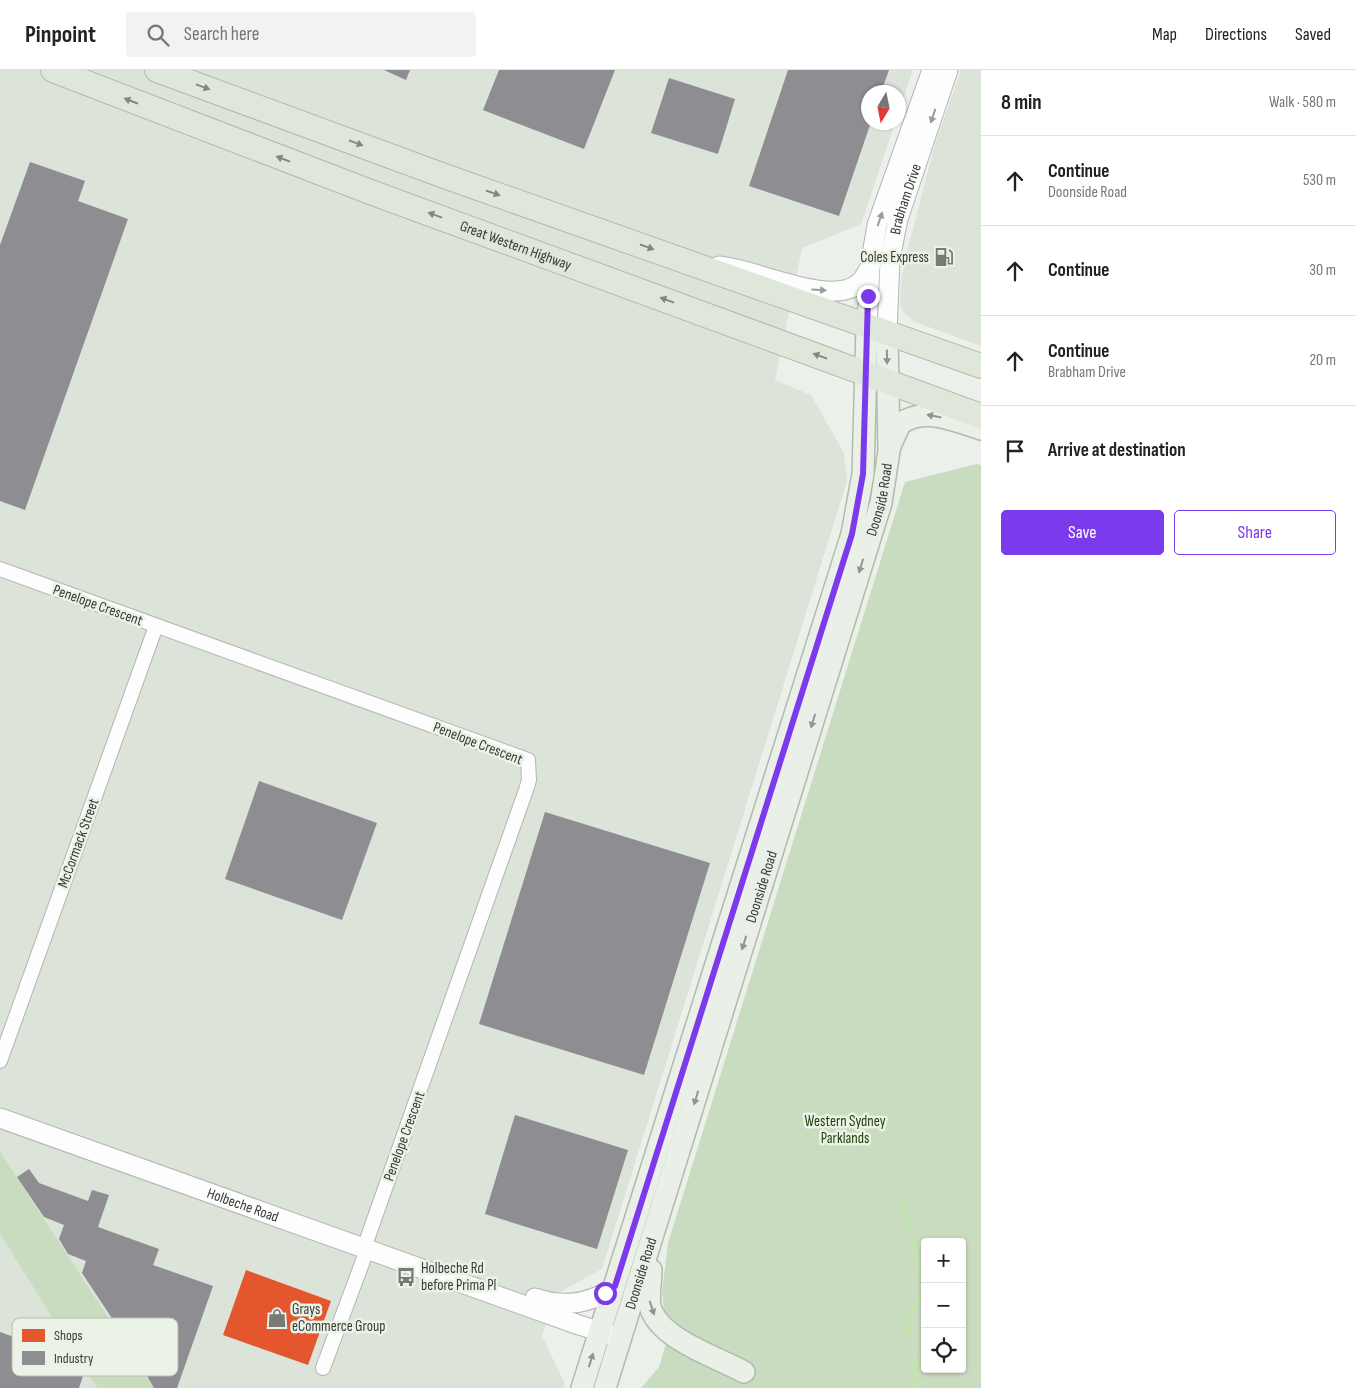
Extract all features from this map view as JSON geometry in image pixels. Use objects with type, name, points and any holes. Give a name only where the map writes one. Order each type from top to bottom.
[{"type":"highway","name":"Great Western Highway","points":[[53,70],[364,189],[981,416]]},
{"type":"highway","points":[[158,70],[447,177],[703,266],[981,366]]},
{"type":"main road","name":"Doonside Road","points":[[582,1388],[852,534],[863,474],[866,373],[877,329]]},
{"type":"main road","name":"Doonside Road","points":[[606,1388],[881,503],[889,451],[888,381],[877,329]]},
{"type":"main road","points":[[889,451],[900,424],[917,415],[936,416],[981,429]]},
{"type":"main road","points":[[652,1243],[650,1299],[657,1320],[670,1333],[744,1372]]},
{"type":"street","name":"Brabham Drive","points":[[877,329],[870,266],[877,225],[932,70]]},
{"type":"street","name":"Brabham Drive","points":[[877,329],[898,219],[948,70]]},
{"type":"street","points":[[703,266],[741,269],[793,286],[822,290],[854,287],[864,278],[870,266]]},
{"type":"street","name":"Penelope Crescent","points":[[0,569],[528,760],[529,780],[526,790],[366,1249]]},
{"type":"street","name":"McCormack Street","points":[[0,1061],[156,626]]},
{"type":"street","name":"Holbeche Road","points":[[0,1118],[621,1338]]},
{"type":"street","points":[[323,1368],[366,1249]]},
{"type":"street","name":"Holbeche Road","points":[[485,1290],[515,1292],[557,1304],[568,1304],[593,1300],[615,1286]]},
{"type":"shaded area","points":[[0,70],[913,70],[906,91],[906,85],[861,85],[861,130],[893,130],[861,224],[802,248],[775,380],[811,395],[844,453],[847,481],[602,1269],[556,1294],[542,1336],[565,1384],[564,1388],[154,1388],[146,1376],[178,1376],[178,1318],[109,1318],[0,1151]]},
{"type":"shaded area","name":"Coles Express","points":[[961,70],[981,70],[981,346],[915,322],[902,311],[900,303],[902,275],[935,144]]},
{"type":"shaded area","points":[[0,1234],[55,1318],[12,1318],[12,1376],[90,1376],[97,1388],[0,1388]]},
{"type":"green space","name":"Western Sydney Parklands","points":[[977,464],[981,465],[981,1388],[641,1388],[659,1367],[667,1340],[662,1292],[668,1243],[905,482]]},
{"type":"green space","points":[[0,1151],[109,1318],[53,1318],[0,1234]]},
{"type":"green space","points":[[89,1376],[146,1376],[154,1388],[97,1388]]},
{"type":"building: Shops","name":"Grays eCommerce Group","points":[[246,1270],[331,1301],[308,1365],[223,1335]]},
{"type":"building: Industry","points":[[384,70],[410,70],[406,80]]},
{"type":"building: Industry","points":[[499,70],[615,70],[584,149],[483,110]]},
{"type":"building: Industry","points":[[788,70],[889,70],[884,85],[861,85],[861,130],[868,130],[839,216],[749,186]]},
{"type":"building: Industry","points":[[669,78],[735,99],[718,154],[651,133]]},
{"type":"building: Industry","points":[[30,162],[85,181],[78,201],[128,219],[25,510],[0,501],[0,245]]},
{"type":"building: Industry","points":[[259,781],[377,823],[342,920],[225,879]]},
{"type":"building: Industry","points":[[545,812],[710,863],[644,1075],[479,1024]]},
{"type":"building: Industry","points":[[515,1115],[628,1150],[597,1249],[485,1214]]},
{"type":"building: Industry","points":[[29,1169],[39,1183],[88,1201],[92,1190],[109,1195],[98,1227],[159,1249],[153,1265],[213,1286],[177,1388],[154,1388],[147,1376],[178,1376],[178,1318],[112,1318],[82,1273],[86,1261],[68,1254],[59,1239],[64,1225],[44,1217],[17,1177]]},
{"type":"building: Industry","points":[[0,1332],[12,1336],[12,1376],[83,1376],[79,1388],[0,1388]]},
{"type":"waterway","points":[[902,1202],[924,1279],[922,1293],[907,1326],[910,1336]]},
{"type":"waterway","points":[[915,1356],[917,1388]]},
{"type":"place","name":"Coles Express","points":[[944,257]]},
{"type":"place","name":"Holbeche Rd before Prima Pl","points":[[406,1277]]},
{"type":"place","name":"Grays eCommerce Group","points":[[277,1318]]},
{"type":"route","points":[[605,1293],[615,1286],[852,534],[863,474],[868,296]]}]
